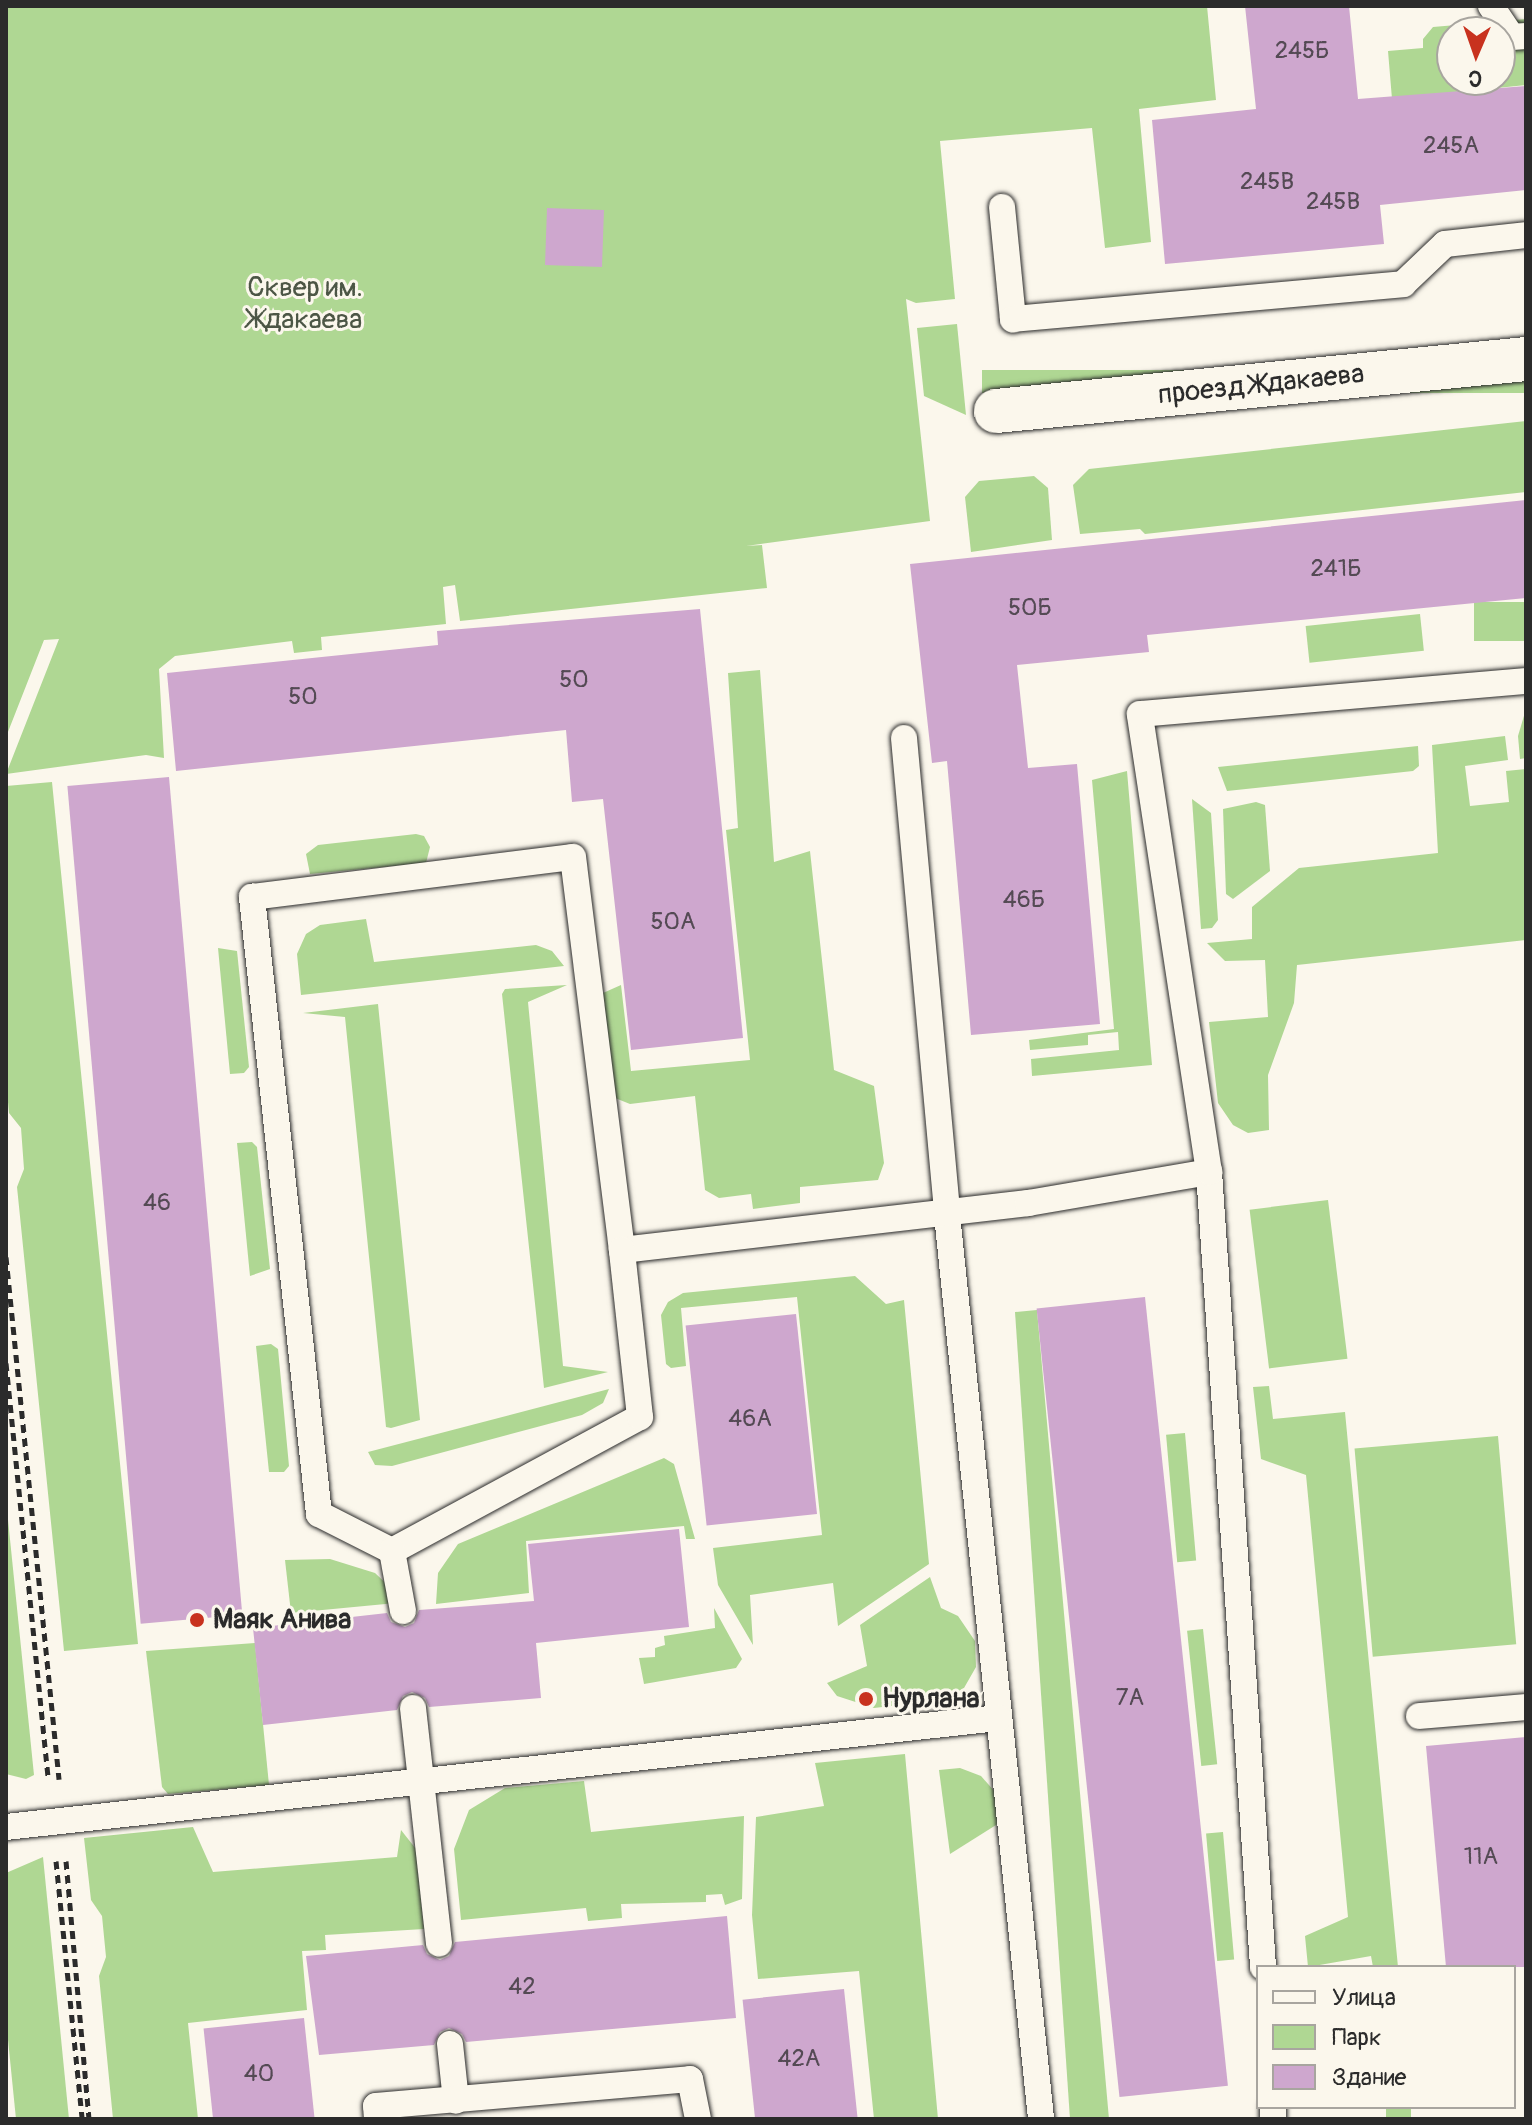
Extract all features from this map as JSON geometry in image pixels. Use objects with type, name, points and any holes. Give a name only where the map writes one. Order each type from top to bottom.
[{"type":"street","name":"проезд Ждакаева","points":[[996,411],[1526,359]]},
{"type":"lane","points":[[1491,6],[1512,37],[1526,36]]},
{"type":"lane","points":[[1002,207],[1013,319],[1403,284],[1445,244],[1526,235]]},
{"type":"lane","points":[[1263,1965],[1209,1172],[1140,714],[1526,681]]},
{"type":"lane","points":[[904,738],[947,1215],[1041,2119]]},
{"type":"lane","points":[[573,857],[640,1417],[392,1551],[319,1514],[252,897],[573,857]]},
{"type":"lane","points":[[622,1250],[947,1215],[1209,1172]]},
{"type":"lane","points":[[392,1551],[403,1611]]},
{"type":"lane","points":[[1419,1716],[1526,1707]]},
{"type":"lane","points":[[413,1708],[439,1944]]},
{"type":"lane","points":[[6,1827],[998,1718]]},
{"type":"lane","points":[[450,2044],[456,2101]]},
{"type":"lane","points":[[377,2119],[376,2106],[690,2079],[698,2119]]},
{"type":"path","points":[[6,1257],[63,1821],[89,2119]]},
{"type":"path","points":[[6,1363],[49,1788]]},
{"type":"path","points":[[55,1851],[82,2119]]},
{"type":"green space","name":"Сквер им. Ждакаева","points":[[6,6],[1207,6],[1216,100],[1139,109],[1151,242],[1105,248],[1092,128],[940,141],[955,299],[916,303],[906,299],[930,521],[746,546],[762,545],[767,588],[460,621],[455,585],[443,587],[446,624],[321,637],[322,650],[294,653],[292,641],[175,656],[159,669],[164,758],[146,755],[6,774],[59,639],[44,640],[6,737]]},
{"type":"green space","points":[[1526,19],[1526,85],[1516,86],[1516,20]]},
{"type":"green space","points":[[1436,27],[1436,94],[1392,99],[1388,51],[1423,48],[1423,39]]},
{"type":"green space","points":[[957,324],[966,415],[924,396],[917,328]]},
{"type":"green space","points":[[982,370],[1526,370],[1526,393],[982,393]]},
{"type":"green space","points":[[1526,421],[1526,492],[1145,534],[1140,529],[1080,534],[1073,485],[1089,469]]},
{"type":"green space","points":[[1034,476],[1048,488],[1052,540],[971,552],[965,497],[979,481]]},
{"type":"green space","points":[[1474,602],[1526,602],[1526,641],[1474,641]]},
{"type":"green space","points":[[1420,614],[1424,651],[1309,663],[1306,626]]},
{"type":"green space","points":[[760,670],[774,862],[810,851],[834,1070],[874,1086],[884,1163],[878,1180],[800,1187],[800,1203],[753,1209],[751,1194],[719,1198],[705,1190],[695,1096],[630,1104],[615,1098],[603,993],[621,985],[631,1071],[750,1060],[726,830],[738,828],[728,673]]},
{"type":"green space","points":[[1526,709],[1526,758],[1520,759],[1518,736]]},
{"type":"green space","points":[[1505,736],[1508,760],[1465,766],[1470,806],[1509,802],[1506,771],[1526,769],[1526,940],[1297,965],[1294,1003],[1268,1075],[1269,1130],[1248,1133],[1233,1125],[1218,1103],[1209,1022],[1268,1017],[1265,960],[1225,961],[1207,943],[1252,939],[1252,907],[1299,868],[1438,853],[1432,745]]},
{"type":"green space","points":[[1418,746],[1419,766],[1413,771],[1227,791],[1218,767]]},
{"type":"green space","points":[[1127,771],[1152,1065],[1032,1076],[1031,1059],[1119,1050],[1118,1032],[1088,1035],[1088,1045],[1030,1050],[1029,1040],[1114,1029],[1092,780]]},
{"type":"green space","points":[[52,782],[138,1644],[64,1651],[17,1187],[24,1169],[21,1128],[9,1113],[6,1080],[6,786]]},
{"type":"green space","points":[[1192,799],[1211,813],[1218,920],[1212,928],[1201,929]]},
{"type":"green space","points":[[1256,802],[1265,805],[1270,871],[1233,899],[1226,894],[1223,809]]},
{"type":"green space","points":[[416,834],[424,836],[430,847],[426,863],[310,874],[306,854],[318,845]]},
{"type":"green space","points":[[366,919],[374,962],[536,945],[552,951],[564,966],[301,995],[297,954],[306,934],[320,925]]},
{"type":"green space","points":[[218,948],[237,951],[249,1067],[244,1073],[230,1074]]},
{"type":"green space","points":[[567,985],[528,1002],[563,1366],[608,1372],[544,1388],[502,994],[505,989]]},
{"type":"green space","points":[[378,1004],[420,1420],[391,1428],[386,1427],[345,1017],[303,1013]]},
{"type":"green space","points":[[252,1142],[257,1147],[270,1269],[250,1276],[237,1143]]},
{"type":"green space","points":[[1328,1200],[1347,1359],[1269,1368],[1250,1210]]},
{"type":"green space","points":[[855,1276],[886,1304],[904,1300],[929,1564],[838,1626],[833,1583],[750,1595],[753,1645],[718,1585],[713,1548],[822,1535],[797,1297],[681,1308],[686,1366],[671,1368],[666,1364],[661,1315],[668,1302],[683,1293]]},
{"type":"green space","points":[[1037,1310],[1109,2119],[1070,2119],[1015,1312]]},
{"type":"green space","points":[[271,1344],[278,1349],[289,1466],[284,1472],[269,1472],[256,1346]]},
{"type":"green space","points":[[1269,1386],[1273,1419],[1345,1412],[1398,1965],[1373,1965],[1371,1956],[1308,1965],[1305,1936],[1348,1917],[1306,1475],[1261,1459],[1253,1387]]},
{"type":"green space","points":[[609,1389],[603,1403],[582,1415],[392,1466],[375,1465],[368,1452]]},
{"type":"green space","points":[[1185,1433],[1196,1561],[1177,1562],[1166,1435]]},
{"type":"green space","points":[[1498,1436],[1516,1644],[1373,1657],[1355,1449]]},
{"type":"green space","points":[[664,1458],[674,1464],[695,1539],[686,1539],[684,1526],[526,1541],[529,1593],[436,1604],[438,1573],[458,1544]]},
{"type":"green space","points":[[6,1500],[34,1775],[26,1779],[6,1774]]},
{"type":"green space","points":[[330,1559],[375,1573],[394,1591],[396,1603],[291,1613],[285,1560]]},
{"type":"green space","points":[[930,1577],[941,1608],[958,1616],[975,1641],[976,1667],[964,1688],[943,1700],[874,1708],[837,1696],[827,1683],[867,1666],[860,1625]]},
{"type":"green space","points":[[714,1608],[742,1659],[736,1668],[644,1684],[639,1658],[655,1657],[655,1648],[665,1645],[664,1636],[715,1628]]},
{"type":"green space","points":[[1203,1629],[1217,1764],[1201,1766],[1187,1631]]},
{"type":"green space","points":[[255,1643],[269,1785],[168,1794],[162,1787],[146,1651]]},
{"type":"green space","points":[[905,1754],[938,2119],[874,2119],[859,1971],[758,1979],[752,1915],[756,1817],[824,1806],[815,1763]]},
{"type":"green space","points":[[960,1768],[981,1776],[996,1793],[1004,1820],[950,1854],[939,1770]]},
{"type":"green space","points":[[584,1781],[591,1832],[744,1816],[742,1899],[725,1905],[722,1894],[706,1895],[706,1902],[621,1904],[622,1918],[588,1921],[586,1908],[461,1920],[454,1849],[469,1810],[505,1788]]},
{"type":"green space","points":[[193,1827],[213,1872],[397,1857],[401,1830],[416,1849],[424,1929],[325,1935],[326,1950],[302,1951],[307,2010],[188,2023],[198,2119],[113,2119],[99,1976],[106,1957],[102,1916],[91,1900],[84,1838]]},
{"type":"green space","points":[[1223,1832],[1234,1960],[1217,1961],[1206,1833]]},
{"type":"green space","points":[[43,1857],[69,2119],[16,2119],[6,2020],[6,1873]]},
{"type":"green space","points":[[1386,2109],[1411,2109],[1411,2119],[1386,2119]]},
{"type":"building","points":[[1245,6],[1349,6],[1358,99],[1436,93],[1436,96],[1516,96],[1516,87],[1526,86],[1526,190],[1380,205],[1384,244],[1165,264],[1152,120],[1256,109]]},
{"type":"building","points":[[547,208],[604,210],[602,267],[545,265]]},
{"type":"building","points":[[1526,500],[1526,598],[1147,635],[1149,652],[1017,665],[1028,768],[1077,764],[1100,1024],[971,1035],[947,761],[932,763],[910,564]]},
{"type":"building","points":[[700,609],[743,1038],[631,1050],[603,799],[572,802],[566,730],[176,771],[167,673],[438,645],[437,631]]},
{"type":"building","points":[[169,777],[242,1615],[141,1624],[67,786]]},
{"type":"building","points":[[1145,1297],[1228,2086],[1119,2097],[1037,1308]]},
{"type":"building","points":[[796,1314],[817,1514],[707,1526],[686,1326]]},
{"type":"building","points":[[679,1529],[689,1627],[536,1643],[541,1698],[429,1707],[425,1698],[412,1692],[403,1696],[397,1710],[263,1725],[253,1628],[387,1613],[391,1622],[405,1627],[414,1623],[419,1610],[534,1601],[528,1544]]},
{"type":"building","points":[[1526,1737],[1526,1967],[1446,1965],[1426,1746]]},
{"type":"building","points":[[727,1916],[736,2018],[466,2042],[462,2034],[449,2028],[440,2032],[434,2045],[319,2055],[306,1956],[423,1945],[427,1954],[440,1960],[449,1956],[455,1942]]},
{"type":"building","points":[[844,1989],[858,2119],[755,2119],[743,2000]]},
{"type":"building","points":[[304,2018],[315,2119],[213,2119],[204,2029]]},
{"type":"place","name":"Маяк Анива","points":[[197,1620]]},
{"type":"place","name":"Нурлана","points":[[866,1699]]}]
